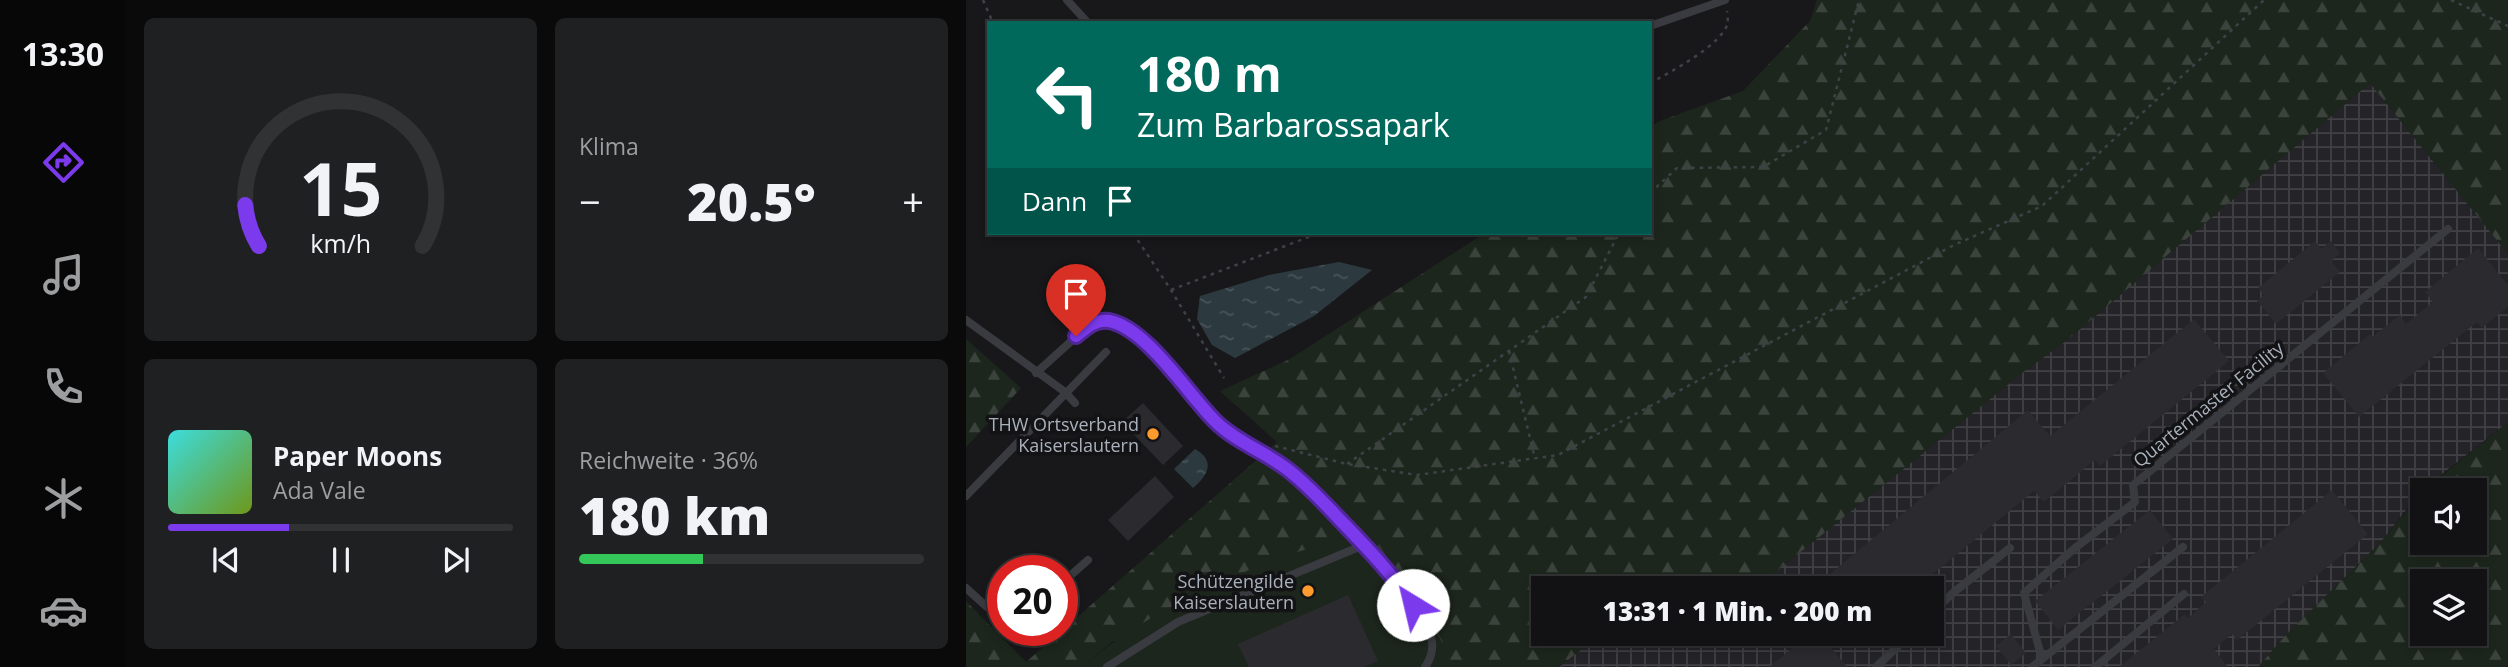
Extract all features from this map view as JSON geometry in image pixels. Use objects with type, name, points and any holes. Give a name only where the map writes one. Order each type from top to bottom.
[{"type":"lane","points":[[1067,0],[1086,21]]},
{"type":"lane","points":[[1652,25],[1726,0]]},
{"type":"lane","name":"Quartermaster Facility","points":[[2042,659],[2024,593],[2075,548],[2134,502],[2133,485],[2448,229]]},
{"type":"lane","points":[[966,320],[1065,392],[1074,402]]},
{"type":"lane","points":[[1036,373],[1088,326],[1098,321],[1116,324],[1157,353],[1216,422],[1233,436],[1267,454],[1306,483],[1398,583],[1432,642],[1432,652],[1425,667]]},
{"type":"lane","points":[[966,496],[1106,352]]},
{"type":"lane","points":[[1107,667],[1178,622],[1364,545]]},
{"type":"lane","points":[[2032,667],[2182,547]]},
{"type":"lane","points":[[1944,602],[2010,548]]},
{"type":"lane","points":[[1078,568],[1088,559]]},
{"type":"lane","points":[[966,588],[987,607]]},
{"type":"lane","points":[[2095,667],[2184,594]]},
{"type":"lane","points":[[1876,667],[1898,646]]},
{"type":"path","points":[[983,0],[992,21]]},
{"type":"path","points":[[1652,82],[1682,66],[1724,32],[1728,22],[1726,0]]},
{"type":"path","points":[[1652,191],[1676,168],[1763,167],[1826,130],[1859,0]]},
{"type":"path","points":[[1268,444],[1347,464],[1417,475],[1558,455],[1955,245],[2042,206],[2264,0]]},
{"type":"path","points":[[2451,0],[2508,26]]},
{"type":"path","points":[[1134,235],[1224,378]]},
{"type":"path","points":[[1171,290],[1314,235]]},
{"type":"path","points":[[1347,464],[1587,297],[1618,235]]},
{"type":"path","points":[[1509,351],[1535,459]]},
{"type":"shaded area","points":[[2370,83],[2508,254],[2508,422],[2437,478],[2410,478],[2410,505],[2381,542],[2286,635],[2258,667],[1559,667],[1586,646],[1944,646],[1944,576],[1771,576],[2027,369],[2066,341]]},
{"type":"green space","points":[[1817,0],[2508,0],[2508,254],[2370,83],[2066,341],[2027,369],[1771,576],[1531,576],[1531,646],[1586,646],[1559,667],[1443,667],[1113,641],[1082,667],[966,667],[966,601],[987,622],[987,646],[1010,646],[1026,662],[1044,646],[1078,646],[1078,616],[1277,442],[1220,391],[1290,359],[1482,235],[1652,235],[1652,126],[1743,91],[1810,21]]},
{"type":"green space","points":[[966,339],[1021,388],[966,447]]},
{"type":"green space","points":[[2508,422],[2508,667],[2258,667],[2286,635],[2381,542],[2410,507],[2410,555],[2487,555],[2487,478],[2439,478]]},
{"type":"green space","name":"Schützengilde Kaiserslautern","points":[[1366,531],[1407,582],[1442,642],[1443,667],[1082,667],[1146,621],[1216,584],[1291,554]]},
{"type":"water","points":[[1339,262],[1372,270],[1314,316],[1235,358],[1212,345],[1197,319],[1200,296],[1269,275]]},
{"type":"water","points":[[1195,449],[1206,458],[1208,468],[1193,488],[1174,469]]},
{"type":"building","points":[[2315,241],[2321,249],[2331,241],[2340,253],[2331,261],[2340,272],[2276,324],[2257,301],[2264,295],[2258,288]]},
{"type":"building","points":[[2478,248],[2508,285],[2508,307],[2482,328],[2477,322],[2359,417],[2323,373],[2370,334],[2372,337],[2400,315],[2406,324],[2433,302],[2425,292]]},
{"type":"building","points":[[2194,319],[2229,361],[2100,466],[2095,460],[2044,502],[2034,491],[1931,576],[1827,576],[2028,410],[2050,436]]},
{"type":"building","name":"THW Ortsverband Kaiserslautern","points":[[1143,403],[1183,446],[1163,465],[1122,422]]},
{"type":"building","points":[[1155,476],[1174,497],[1128,541],[1108,520]]},
{"type":"building","points":[[2332,490],[2368,534],[2237,640],[2232,634],[2214,649],[2228,667],[2119,667],[2185,614],[2188,618],[2206,602],[2201,597]]},
{"type":"building","points":[[2150,510],[2173,539],[2058,630],[2035,601]]},
{"type":"building","points":[[1348,595],[1378,661],[1364,667],[1249,667],[1238,644]]},
{"type":"building","points":[[2011,634],[2026,653],[2011,665],[1996,646]]},
{"type":"building","points":[[1795,646],[1830,646],[1847,667],[1769,667]]},
{"type":"place","name":"THW Ortsverband Kaiserslautern","points":[[1153,434]]},
{"type":"place","name":"Schützengilde Kaiserslautern","points":[[1308,591]]},
{"type":"route","points":[[1076,336],[1098,321],[1108,321],[1147,344],[1216,422],[1233,436],[1267,454],[1306,483],[1398,583],[1413,605]]}]
